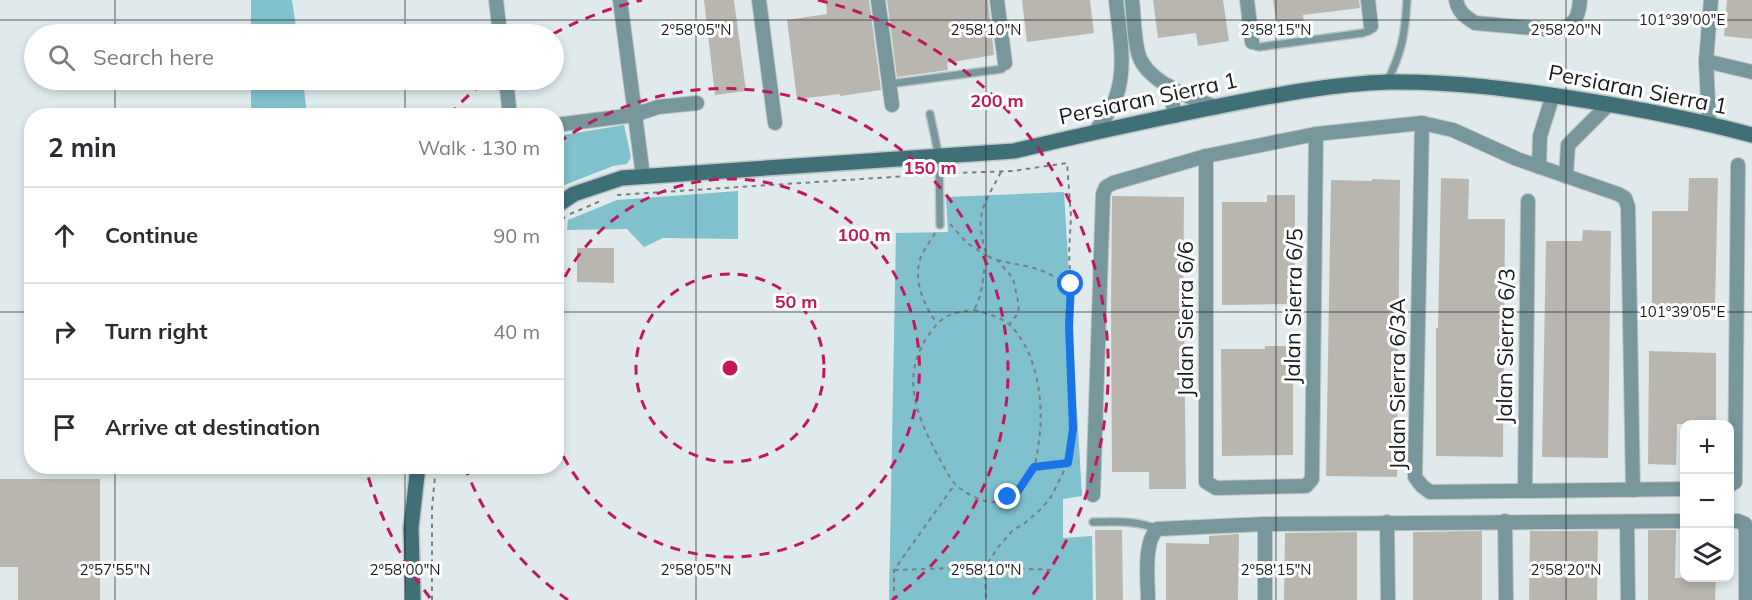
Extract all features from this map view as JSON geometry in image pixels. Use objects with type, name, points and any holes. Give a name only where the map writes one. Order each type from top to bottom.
[{"type":"street","points":[[496,0],[499,24]]},
{"type":"street","points":[[620,0],[643,177]]},
{"type":"street","points":[[759,0],[775,123]]},
{"type":"street","points":[[878,0],[892,105]]},
{"type":"street","points":[[997,0],[1005,63]]},
{"type":"street","points":[[1094,133],[1106,117],[1116,97],[1122,71],[1116,0]]},
{"type":"street","points":[[1132,0],[1139,56],[1144,67],[1181,95],[1216,107]]},
{"type":"street","points":[[1247,0],[1252,42]]},
{"type":"street","points":[[1368,0],[1371,27]]},
{"type":"street","points":[[1456,0],[1464,16],[1475,23],[1554,30],[1564,29],[1573,22],[1579,13],[1580,0]]},
{"type":"street","points":[[1709,123],[1706,61],[1711,0]]},
{"type":"street","points":[[1122,57],[1139,56]]},
{"type":"street","points":[[1706,61],[1752,72]]},
{"type":"street","name":"Persiaran Sierra 1","points":[[564,201],[574,194],[622,178],[1014,152],[1216,107],[1326,87],[1388,82],[1506,88],[1709,123],[1752,135]]},
{"type":"street","points":[[1169,86],[1174,116]]},
{"type":"street","points":[[507,90],[509,108]]},
{"type":"street","points":[[1539,167],[1540,136],[1553,95]]},
{"type":"street","points":[[1116,97],[1120,127]]},
{"type":"street","points":[[564,124],[634,115],[658,107],[697,103]]},
{"type":"street","points":[[1566,176],[1568,145],[1608,104]]},
{"type":"street","points":[[1093,495],[1103,194],[1106,187],[1206,156],[1316,134],[1422,123],[1453,130],[1516,159],[1625,198],[1628,207],[1633,490]]},
{"type":"street","name":"Jalan Sierra 6/3A","points":[[1422,123],[1415,477],[1430,492],[1680,489]]},
{"type":"street","name":"Jalan Sierra 6/5","points":[[1206,482],[1216,488],[1305,486],[1312,479],[1316,134]]},
{"type":"street","name":"Jalan Sierra 6/6","points":[[1206,156],[1206,482]]},
{"type":"street","points":[[1734,483],[1738,165]]},
{"type":"street","name":"Jalan Sierra 6/3","points":[[1524,491],[1528,201]]},
{"type":"street","points":[[413,600],[411,528],[417,474]]},
{"type":"street","points":[[1506,521],[1506,600]]},
{"type":"street","points":[[1148,600],[1148,548],[1153,533],[1157,529],[1388,522],[1680,521]]},
{"type":"street","points":[[1734,521],[1745,524],[1746,600]]},
{"type":"street","points":[[1388,522],[1388,600]]},
{"type":"street","points":[[1627,522],[1628,600]]},
{"type":"street","points":[[1265,524],[1265,600]]},
{"type":"lane","points":[[1388,82],[1398,60],[1405,32],[1407,0]]},
{"type":"lane","points":[[1252,42],[1258,47],[1363,33],[1369,31],[1371,27]]},
{"type":"lane","points":[[889,84],[1002,69],[1005,63]]},
{"type":"lane","points":[[930,114],[939,157],[940,225]]},
{"type":"lane","points":[[1093,522],[1133,522],[1157,529]]},
{"type":"path","points":[[954,173],[1002,172],[1067,163],[1071,216],[1069,326],[1073,429],[1068,463],[1052,497],[1025,523],[1012,530],[985,567],[986,600]]},
{"type":"path","points":[[974,310],[980,300],[987,256],[980,233],[980,216],[1002,172]]},
{"type":"path","points":[[614,195],[922,175]]},
{"type":"path","points":[[564,218],[605,199]]},
{"type":"path","points":[[936,323],[922,295],[919,262],[940,225],[944,223],[951,225],[968,243],[987,256],[1040,270],[1062,282],[1071,294]]},
{"type":"path","points":[[997,260],[1013,278],[1018,297],[1018,313],[1010,325]]},
{"type":"path","points":[[974,310],[993,315],[1010,325],[1022,341],[1032,364],[1042,412],[1034,467],[1018,491],[997,502],[981,500],[955,484],[923,426],[914,395],[912,376],[919,351],[936,323],[957,312],[974,310]]},
{"type":"path","points":[[1034,467],[1068,463]]},
{"type":"path","points":[[432,600],[432,508],[435,474]]},
{"type":"path","points":[[894,600],[894,570],[955,484]]},
{"type":"path","points":[[894,570],[985,567],[1053,570]]},
{"type":"shaded area","points":[[251,0],[292,0],[296,24],[251,24]]},
{"type":"shaded area","points":[[251,90],[304,90],[306,108],[251,108]]},
{"type":"shaded area","points":[[624,125],[631,157],[627,164],[613,166],[564,185],[564,135]]},
{"type":"shaded area","points":[[738,191],[738,239],[663,238],[644,247],[627,229],[567,230],[568,220],[617,200]]},
{"type":"shaded area","points":[[1064,192],[1082,496],[1063,499],[1063,538],[1092,536],[1093,600],[889,600],[896,233],[948,232],[946,197]]},
{"type":"building","points":[[704,0],[734,0],[746,91],[715,95]]},
{"type":"building","points":[[826,0],[869,0],[881,90],[797,99],[787,20],[827,14]]},
{"type":"building","points":[[887,0],[988,0],[994,55],[947,63],[948,70],[897,77]]},
{"type":"building","points":[[1022,0],[1090,0],[1094,33],[1027,42]]},
{"type":"building","points":[[1153,0],[1223,0],[1229,41],[1198,46],[1196,33],[1158,38]]},
{"type":"building","points":[[1273,0],[1359,0],[1360,8],[1303,15],[1305,29],[1278,33]]},
{"type":"building","points":[[1727,0],[1752,0],[1752,39],[1724,36]]},
{"type":"building","points":[[1441,178],[1469,179],[1468,219],[1505,219],[1503,457],[1436,456],[1436,328],[1438,328]]},
{"type":"building","points":[[1689,178],[1718,178],[1715,307],[1652,307],[1652,211],[1688,211]]},
{"type":"building","points":[[1372,179],[1400,180],[1397,477],[1326,476],[1331,180],[1372,181]]},
{"type":"building","points":[[1267,195],[1295,195],[1295,304],[1222,305],[1222,202],[1267,202]]},
{"type":"building","points":[[1112,196],[1184,197],[1183,324],[1186,489],[1149,489],[1149,472],[1112,472]]},
{"type":"building","points":[[1583,230],[1611,231],[1608,458],[1542,457],[1546,241],[1582,241]]},
{"type":"building","points":[[577,248],[614,248],[614,283],[577,282]]},
{"type":"building","points":[[1265,346],[1293,346],[1293,455],[1222,456],[1221,349],[1265,349]]},
{"type":"building","points":[[1649,351],[1716,353],[1716,420],[1680,420],[1680,424],[1677,424],[1676,465],[1648,464]]},
{"type":"building","points":[[0,479],[100,479],[100,600],[18,600],[18,567],[0,567]]},
{"type":"building","points":[[1095,530],[1122,530],[1123,600],[1096,600]]},
{"type":"building","points":[[1648,530],[1676,530],[1675,578],[1680,578],[1680,582],[1716,582],[1715,600],[1648,600]]},
{"type":"building","points":[[1482,531],[1482,600],[1413,600],[1413,532]]},
{"type":"building","points":[[1530,531],[1598,531],[1597,600],[1529,600]]},
{"type":"building","points":[[1357,532],[1357,600],[1284,600],[1285,533]]},
{"type":"building","points":[[1239,534],[1238,600],[1166,600],[1166,543],[1209,544],[1209,536]]},
{"type":"route","points":[[1008,497],[1018,491],[1034,467],[1068,463],[1073,429],[1069,326],[1071,284]]}]
